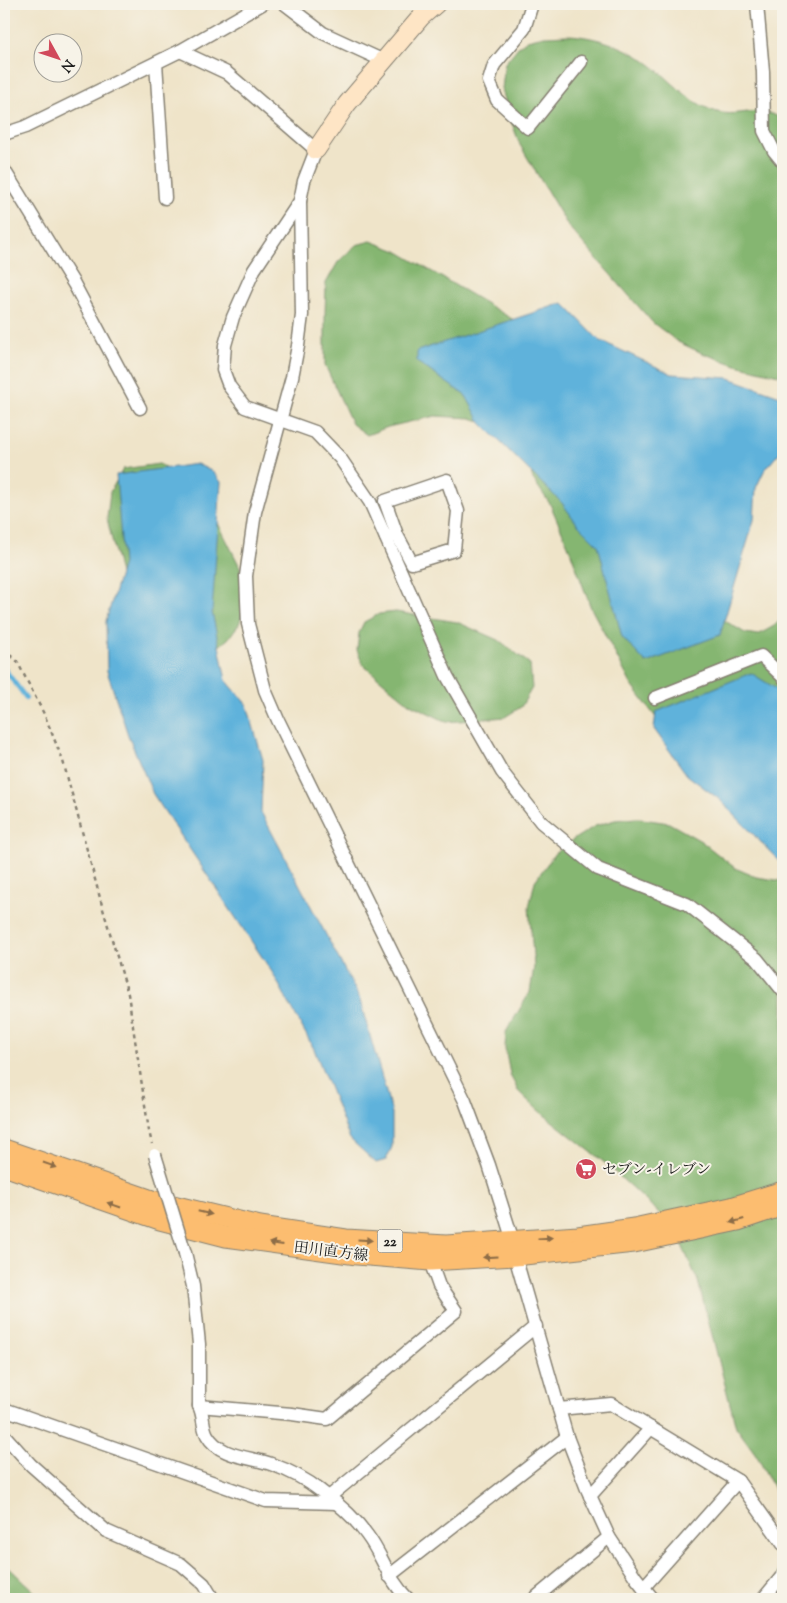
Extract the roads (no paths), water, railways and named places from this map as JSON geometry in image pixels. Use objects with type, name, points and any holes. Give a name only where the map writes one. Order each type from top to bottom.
[{"type":"main road","name":"田川直方線","points":[[4,1149],[152,1200],[260,1226],[346,1238],[514,1248],[634,1243],[738,1221],[783,1206]]},
{"type":"main road","name":"田川直方線","points":[[4,1166],[160,1220],[226,1237],[357,1255],[430,1261],[634,1228],[731,1207],[783,1191]]},
{"type":"street","points":[[4,134],[25,127],[180,52],[262,4]]},
{"type":"street","points":[[285,4],[323,33],[384,61]]},
{"type":"street","points":[[436,4],[421,17],[348,104],[316,150],[304,181],[300,201],[302,315],[298,346],[255,512],[246,576],[248,624],[265,690],[278,720],[465,1101],[489,1165],[567,1438],[590,1496],[609,1537],[653,1599]]},
{"type":"street","points":[[532,4],[524,29],[494,65],[489,81],[497,100],[528,128],[581,62]]},
{"type":"street","points":[[756,4],[763,72],[764,131],[774,151],[783,162]]},
{"type":"street","points":[[180,52],[227,73],[316,150]]},
{"type":"street","points":[[156,63],[165,198]]},
{"type":"street","points":[[4,170],[74,284],[140,408]]},
{"type":"street","points":[[300,201],[254,270],[232,317],[222,370],[229,386],[245,407],[315,432],[340,458],[391,537],[412,563],[454,550],[458,511],[447,480],[386,501],[391,537],[447,676],[502,772],[541,822],[598,869],[687,904],[757,959],[783,991]]},
{"type":"street","points":[[655,698],[761,656],[783,677]]},
{"type":"street","points":[[155,1155],[185,1253],[193,1286],[199,1344],[199,1406],[206,1434],[217,1447],[234,1456],[273,1465],[302,1479],[346,1510],[368,1536],[389,1576],[406,1599]]},
{"type":"street","points":[[199,1406],[327,1419],[456,1310],[439,1286],[430,1261]]},
{"type":"street","points":[[4,1410],[266,1501],[333,1500],[536,1326]]},
{"type":"street","points":[[559,1409],[611,1404],[651,1428],[738,1481],[783,1544]]},
{"type":"street","points":[[590,1496],[651,1428]]},
{"type":"street","points":[[4,1435],[30,1465],[106,1531],[181,1564],[204,1584],[214,1599]]},
{"type":"street","points":[[389,1576],[567,1438]]},
{"type":"street","points":[[644,1588],[738,1481]]},
{"type":"street","points":[[534,1599],[609,1537]]},
{"type":"street","points":[[763,1599],[783,1575]]},
{"type":"water","points":[[563,303],[599,340],[672,374],[729,378],[783,397],[783,452],[779,453],[764,471],[756,488],[754,520],[720,635],[646,663],[622,637],[598,545],[578,525],[562,503],[481,423],[466,396],[417,362],[417,351]]},
{"type":"water","points":[[197,464],[213,472],[221,482],[212,612],[226,680],[247,705],[263,760],[261,812],[359,997],[392,1113],[392,1147],[386,1160],[376,1163],[350,1139],[314,1049],[272,972],[153,794],[128,735],[107,671],[106,621],[123,564],[116,475]]},
{"type":"water","points":[[751,673],[783,693],[783,865],[719,799],[687,775],[654,729],[656,712]]},
{"type":"waterway","points":[[4,668],[26,698]]},
{"type":"place","name":"セブン-イレブン","points":[[586,1169]]}]
